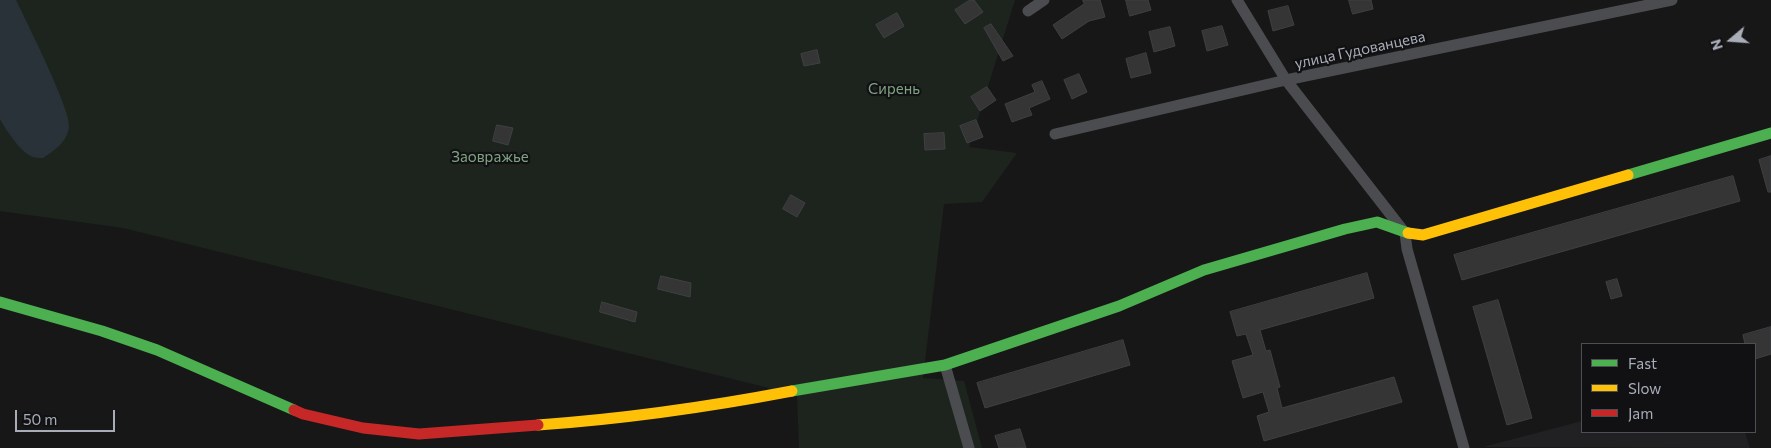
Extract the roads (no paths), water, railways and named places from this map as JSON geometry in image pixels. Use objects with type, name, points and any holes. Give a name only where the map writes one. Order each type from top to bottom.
[{"type":"street","points":[[1028,11],[1044,0]]},
{"type":"street","points":[[1237,0],[1286,80],[1405,233],[1407,249],[1464,448]]},
{"type":"street","name":"улица Гудованцева","points":[[1055,134],[1286,80],[1672,0]]},
{"type":"street","points":[[0,302],[102,331],[157,350],[303,414],[363,428],[419,434],[528,427],[730,403],[945,365],[1119,306],[1204,270],[1345,229],[1377,222],[1405,233],[1423,235],[1771,133]]},
{"type":"street","points":[[945,365],[969,448]]},
{"type":"park label","name":"Сирень","points":[[894,89]]},
{"type":"park label","name":"Заовражье","points":[[490,157]]}]
